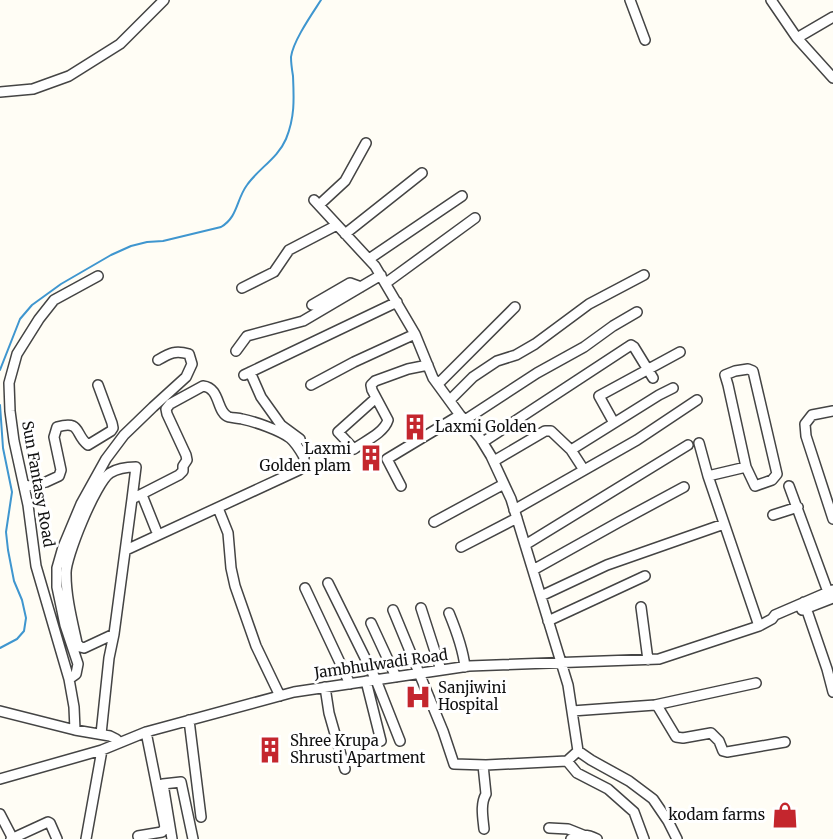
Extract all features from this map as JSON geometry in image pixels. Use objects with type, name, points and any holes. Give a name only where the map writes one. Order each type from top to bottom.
[{"type":"street","points":[[0,92],[33,89],[69,76],[120,44],[164,0]]},
{"type":"street","points":[[630,0],[645,40]]},
{"type":"street","points":[[771,0],[797,38],[833,78]]},
{"type":"street","points":[[797,38],[833,17]]},
{"type":"street","points":[[366,143],[345,181],[317,203],[369,259],[383,279],[415,334],[434,378],[483,442],[494,461],[515,514],[568,685],[578,751],[621,776],[653,799],[677,839]]},
{"type":"street","points":[[345,234],[422,173]]},
{"type":"street","points":[[369,259],[462,196]]},
{"type":"street","points":[[236,351],[247,336],[303,321],[361,287],[383,279],[475,218]]},
{"type":"street","points":[[242,288],[274,272],[289,250],[337,225]]},
{"type":"street","points":[[450,400],[473,377],[497,361],[516,355],[535,344],[589,304],[644,275]]},
{"type":"street","name":"Sun Fantasy Road","points":[[75,730],[69,679],[36,566],[24,487],[14,441],[9,383],[17,354],[54,300],[98,276]]},
{"type":"street","points":[[312,305],[350,283],[361,287]]},
{"type":"street","points":[[300,439],[281,425],[247,373],[397,302]]},
{"type":"street","points":[[438,384],[515,307]]},
{"type":"street","points":[[401,486],[387,459],[584,347],[637,312]]},
{"type":"street","points":[[311,385],[415,334]]},
{"type":"street","points":[[483,442],[631,345],[653,378]]},
{"type":"street","points":[[69,679],[76,674],[78,664],[60,603],[57,568],[81,504],[106,459],[124,435],[186,377],[192,364],[189,354],[179,351],[169,353],[158,360]]},
{"type":"street","points":[[614,423],[599,396],[680,352]]},
{"type":"street","points":[[376,398],[339,432],[354,449],[387,424],[388,420],[372,390],[375,381],[408,369],[428,365]]},
{"type":"street","points":[[748,369],[753,371],[777,474],[772,480],[755,486],[746,467],[725,375],[748,369]]},
{"type":"street","points":[[24,487],[46,482],[59,476],[61,470],[54,437],[57,427],[72,425],[76,427],[88,445],[111,431],[112,423],[98,385]]},
{"type":"street","points":[[126,550],[299,470],[303,467],[304,457],[290,438],[263,425],[229,417],[225,414],[213,391],[203,386],[170,404],[166,409],[186,455],[187,460],[183,471],[132,499]]},
{"type":"street","points":[[571,450],[673,388]]},
{"type":"street","points":[[461,547],[584,470],[637,440],[697,399]]},
{"type":"street","points":[[833,411],[812,415],[805,424],[806,435],[833,519]]},
{"type":"street","points":[[494,461],[545,431],[551,431],[571,450],[584,470]]},
{"type":"street","points":[[699,443],[759,626]]},
{"type":"street","points":[[525,545],[688,446]]},
{"type":"street","points":[[101,734],[109,658],[114,634],[126,550],[136,467],[122,468],[107,475],[76,537],[65,572],[68,603],[77,643],[80,647],[84,648],[114,634]]},
{"type":"street","points":[[708,476],[746,467]]},
{"type":"street","points":[[434,522],[504,484]]},
{"type":"street","points":[[789,486],[831,593]]},
{"type":"street","points":[[533,570],[684,487]]},
{"type":"street","points":[[142,495],[156,530]]},
{"type":"street","points":[[218,507],[228,533],[235,586],[256,646],[280,696]]},
{"type":"street","points":[[773,515],[798,507]]},
{"type":"street","points":[[541,596],[607,565],[724,524]]},
{"type":"street","points":[[548,621],[645,576]]},
{"type":"street","points":[[328,583],[400,741]]},
{"type":"street","points":[[305,588],[350,684]]},
{"type":"street","name":"Jambhulwadi Road","points":[[0,779],[102,750],[146,732],[294,692],[465,667],[659,659],[759,626],[772,620],[775,615],[831,593]]},
{"type":"street","points":[[805,605],[833,692]]},
{"type":"street","points":[[641,607],[648,660]]},
{"type":"street","points":[[421,608],[441,670]]},
{"type":"street","points":[[393,610],[443,731],[454,764],[483,765],[567,760],[578,751]]},
{"type":"street","points":[[449,613],[456,629],[465,667]]},
{"type":"street","points":[[371,623],[396,676]]},
{"type":"street","points":[[371,680],[381,741]]},
{"type":"street","points":[[572,711],[655,705],[756,683]]},
{"type":"street","points":[[325,687],[328,713],[345,770]]},
{"type":"street","points":[[655,705],[676,737],[711,733],[719,741],[723,751],[785,742]]},
{"type":"street","points":[[0,711],[75,730],[113,736],[119,742]]},
{"type":"street","points":[[189,720],[201,817]]},
{"type":"street","points":[[146,732],[172,839]]},
{"type":"street","points":[[86,839],[102,750]]},
{"type":"street","points":[[567,760],[577,773],[611,792],[634,812],[644,839]]},
{"type":"street","points":[[483,765],[486,794],[483,798],[484,829]]},
{"type":"street","points":[[611,792],[621,776]]},
{"type":"street","points":[[160,783],[182,782],[193,839]]},
{"type":"street","points":[[139,839],[138,836],[162,832],[165,827],[160,783]]},
{"type":"street","points":[[0,814],[12,839],[48,822],[57,839]]},
{"type":"street","points":[[549,828],[568,829],[597,839]]},
{"type":"street","points":[[571,839],[583,835]]},
{"type":"waterway","points":[[0,370],[20,319],[32,305],[61,284],[131,246],[163,241],[221,227],[227,223],[247,185],[278,152],[286,139],[293,108],[292,51],[303,28],[321,0]]},
{"type":"waterway","points":[[0,405],[3,448],[12,492],[6,532],[8,550],[14,581],[26,618],[24,631],[17,639],[0,648]]},
{"type":"place","name":"Laxmi Golden","points":[[415,427]]},
{"type":"place","name":"Laxmi Golden plam","points":[[371,458]]},
{"type":"place","name":"Sanjiwini Hospital","points":[[418,697]]},
{"type":"place","name":"Shree Krupa Shrusti Apartment","points":[[270,750]]},
{"type":"place","name":"kodam farms","points":[[785,815]]}]
